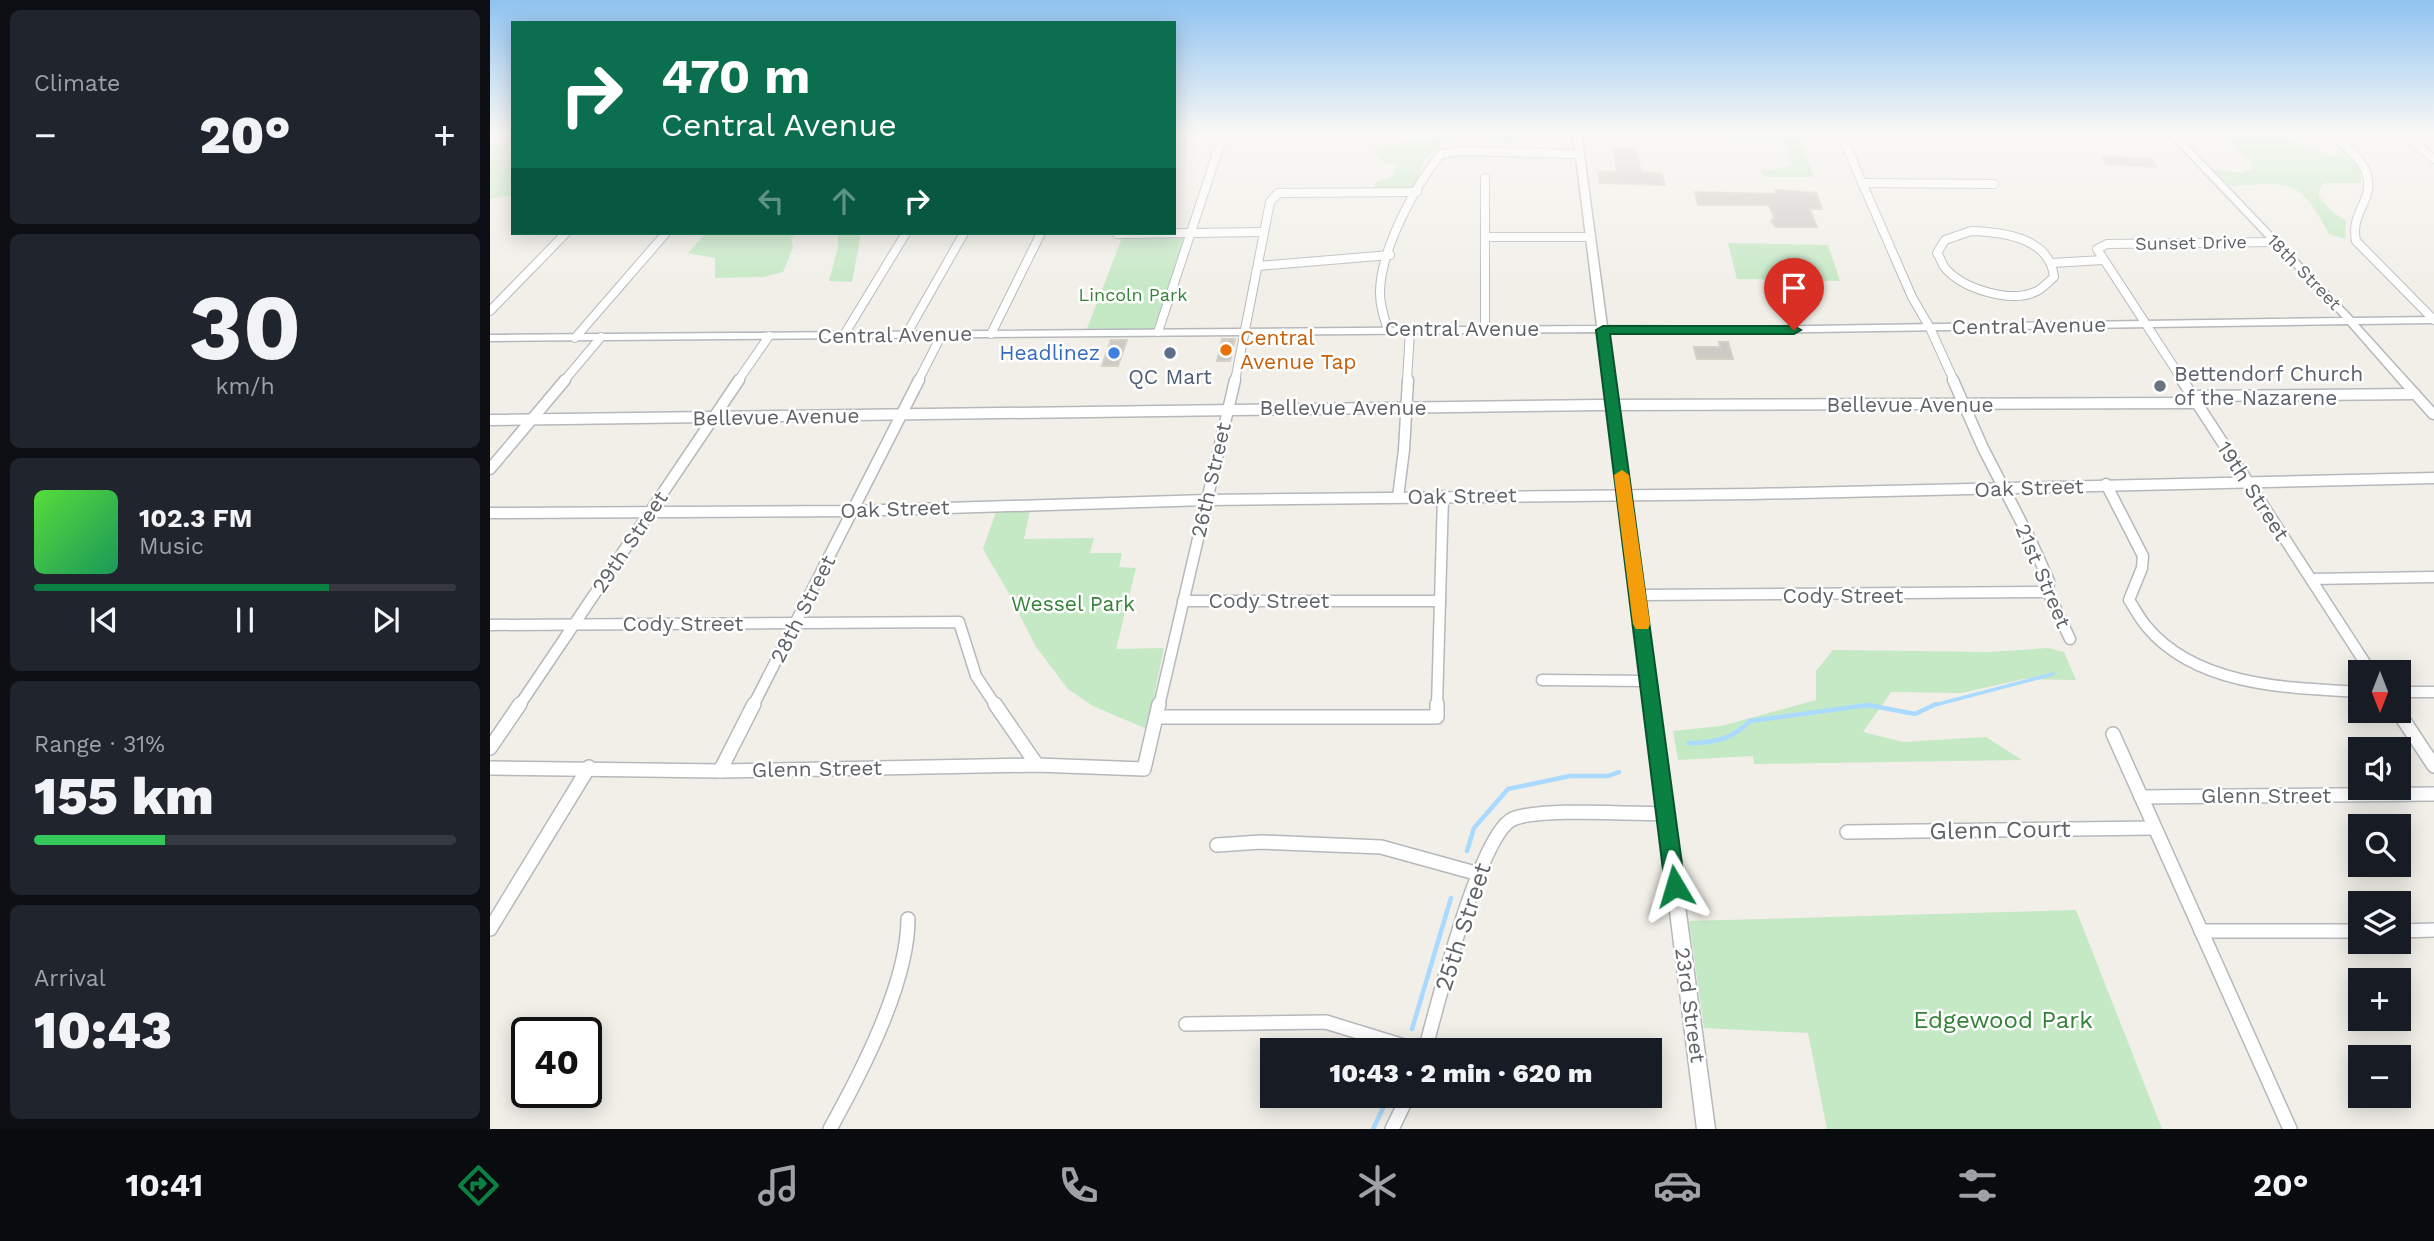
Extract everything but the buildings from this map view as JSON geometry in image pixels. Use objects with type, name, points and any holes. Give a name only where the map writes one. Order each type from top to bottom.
[{"type":"street","points":[[1158,332],[1207,185]]},
{"type":"street","points":[[1388,330],[1381,309],[1383,270],[1421,185]]},
{"type":"street","points":[[1485,185],[1485,329]]},
{"type":"street","name":"23rd Street","points":[[1583,185],[1706,1129]]},
{"type":"street","name":"21st Street","points":[[1864,185],[1912,297],[1930,328],[2049,581],[2048,593],[2070,639]]},
{"type":"street","name":"18th Street","points":[[2221,185],[2349,320],[2434,415]]},
{"type":"street","points":[[2369,185],[2367,197],[2354,225],[2356,241],[2434,320]]},
{"type":"street","name":"26th Street","points":[[1144,769],[1246,331],[1270,202],[1278,193],[1417,192]]},
{"type":"street","points":[[1987,231],[2026,242],[2045,253],[2052,262],[2054,277],[2043,289],[2008,295],[1979,289],[1955,278],[1939,261],[1936,252],[1946,237],[1964,232],[1987,231]]},
{"type":"street","points":[[1176,233],[1264,232]]},
{"type":"street","points":[[490,311],[564,235]]},
{"type":"street","points":[[575,338],[664,235]]},
{"type":"street","points":[[844,335],[905,235]]},
{"type":"street","points":[[906,334],[963,235]]},
{"type":"street","points":[[991,334],[1040,235]]},
{"type":"street","points":[[1486,237],[1591,237]]},
{"type":"street","name":"Sunset Drive","points":[[2103,260],[2097,250],[2106,244],[2276,242]]},
{"type":"street","points":[[1258,266],[1390,255]]},
{"type":"street","points":[[2052,262],[2103,260]]},
{"type":"street","name":"19th Street","points":[[2103,260],[2363,660]]},
{"type":"street","name":"Central Avenue","points":[[490,338],[1930,328],[2434,320]]},
{"type":"street","points":[[1398,497],[1404,450],[1410,330]]},
{"type":"street","name":"28th Street","points":[[720,771],[942,334]]},
{"type":"street","name":"29th Street","points":[[490,748],[769,336]]},
{"type":"street","points":[[490,468],[601,337]]},
{"type":"street","name":"Bellevue Avenue","points":[[490,420],[901,416],[1227,409],[1964,405],[2415,394]]},
{"type":"street","name":"Oak Street","points":[[490,513],[852,510],[1207,500],[2005,489],[2106,484],[2434,478]]},
{"type":"street","points":[[2106,484],[2143,556],[2143,566],[2133,584],[2129,600],[2139,621],[2165,646],[2213,671],[2236,678],[2348,691]]},
{"type":"street","points":[[1156,717],[1437,717],[1443,496]]},
{"type":"street","points":[[2311,579],[2434,578]]},
{"type":"street","name":"Cody Street","points":[[1638,596],[2048,593]]},
{"type":"street","name":"Cody Street","points":[[1183,601],[1440,601]]},
{"type":"street","name":"Cody Street","points":[[490,625],[959,622],[976,676],[1037,765]]},
{"type":"street","points":[[1542,681],[1649,681]]},
{"type":"street","points":[[2412,692],[2434,692]]},
{"type":"street","points":[[2406,723],[2434,766]]},
{"type":"street","points":[[2113,734],[2290,1129]]},
{"type":"street","name":"Glenn Street","points":[[490,768],[589,767],[720,771],[1037,765],[1144,769]]},
{"type":"street","points":[[490,929],[589,767]]},
{"type":"street","name":"Glenn Street","points":[[2141,797],[2434,794]]},
{"type":"street","name":"25th Street","points":[[1429,1038],[1486,853],[1498,831],[1510,820],[1540,814],[1666,814]]},
{"type":"street","name":"Glenn Court","points":[[1847,832],[2154,828]]},
{"type":"street","points":[[1217,845],[1261,842],[1381,847],[1479,874]]},
{"type":"street","points":[[830,1129],[859,1080],[875,1044],[909,940],[908,919]]},
{"type":"street","points":[[2411,930],[2434,930]]},
{"type":"street","points":[[2201,931],[2348,931]]},
{"type":"street","points":[[1186,1024],[1326,1022],[1378,1038]]},
{"type":"street","points":[[1392,1129],[1402,1108]]},
{"type":"green space","points":[[490,185],[511,185],[511,195],[490,199]]},
{"type":"green space","points":[[1374,185],[1415,185],[1413,189],[1373,189]]},
{"type":"green space","points":[[2276,185],[2322,185],[2318,195],[2330,210],[2346,221],[2345,239],[2329,234],[2319,215],[2300,193]]},
{"type":"green space","points":[[704,235],[795,235],[791,238],[793,248],[783,272],[763,277],[715,278],[715,258],[688,253]]},
{"type":"green space","points":[[838,235],[861,235],[852,282],[829,281],[838,247]]},
{"type":"green space","name":"Lincoln Park","points":[[1186,237],[1157,327],[1151,330],[1086,331],[1122,238]]},
{"type":"green space","points":[[1728,243],[1828,245],[1840,281],[1737,279]]},
{"type":"green space","name":"Wessel Park","points":[[1030,511],[1024,539],[1094,538],[1090,553],[1122,553],[1119,567],[1136,568],[1116,649],[1164,648],[1147,729],[1093,706],[1068,689],[1036,647],[983,549],[996,512]]},
{"type":"green space","points":[[2048,648],[2064,652],[2076,680],[2024,679],[1961,693],[1891,692],[1863,732],[1903,742],[1986,737],[2022,760],[1754,764],[1753,756],[1678,760],[1673,731],[1721,726],[1816,700],[1816,671],[1833,650],[1990,652]]},
{"type":"green space","name":"Edgewood Park","points":[[2076,910],[2162,1129],[1827,1129],[1808,1033],[1704,1028],[1689,921]]},
{"type":"waterway","points":[[1933,706],[2053,674]]},
{"type":"waterway","points":[[1689,743],[1722,739],[1737,732],[1750,721],[1868,705],[1915,714],[1933,706]]},
{"type":"waterway","points":[[1861,706],[1873,706]]},
{"type":"waterway","points":[[1467,851],[1474,828],[1508,789],[1570,776],[1608,776],[1619,772]]},
{"type":"waterway","points":[[1412,1029],[1451,898]]},
{"type":"waterway","points":[[1373,1129],[1383,1108]]},
{"type":"slow traffic","points":[[1622,475],[1642,624]]},
{"type":"place","name":"Central Avenue Tap","points":[[1226,350]]},
{"type":"place","name":"Headlinez","points":[[1114,353]]},
{"type":"place","name":"QC Mart","points":[[1170,353]]},
{"type":"place","name":"Bettendorf Church of the Nazarene","points":[[2160,386]]},
{"type":"route","points":[[1675,886],[1603,330],[1794,330]]}]
